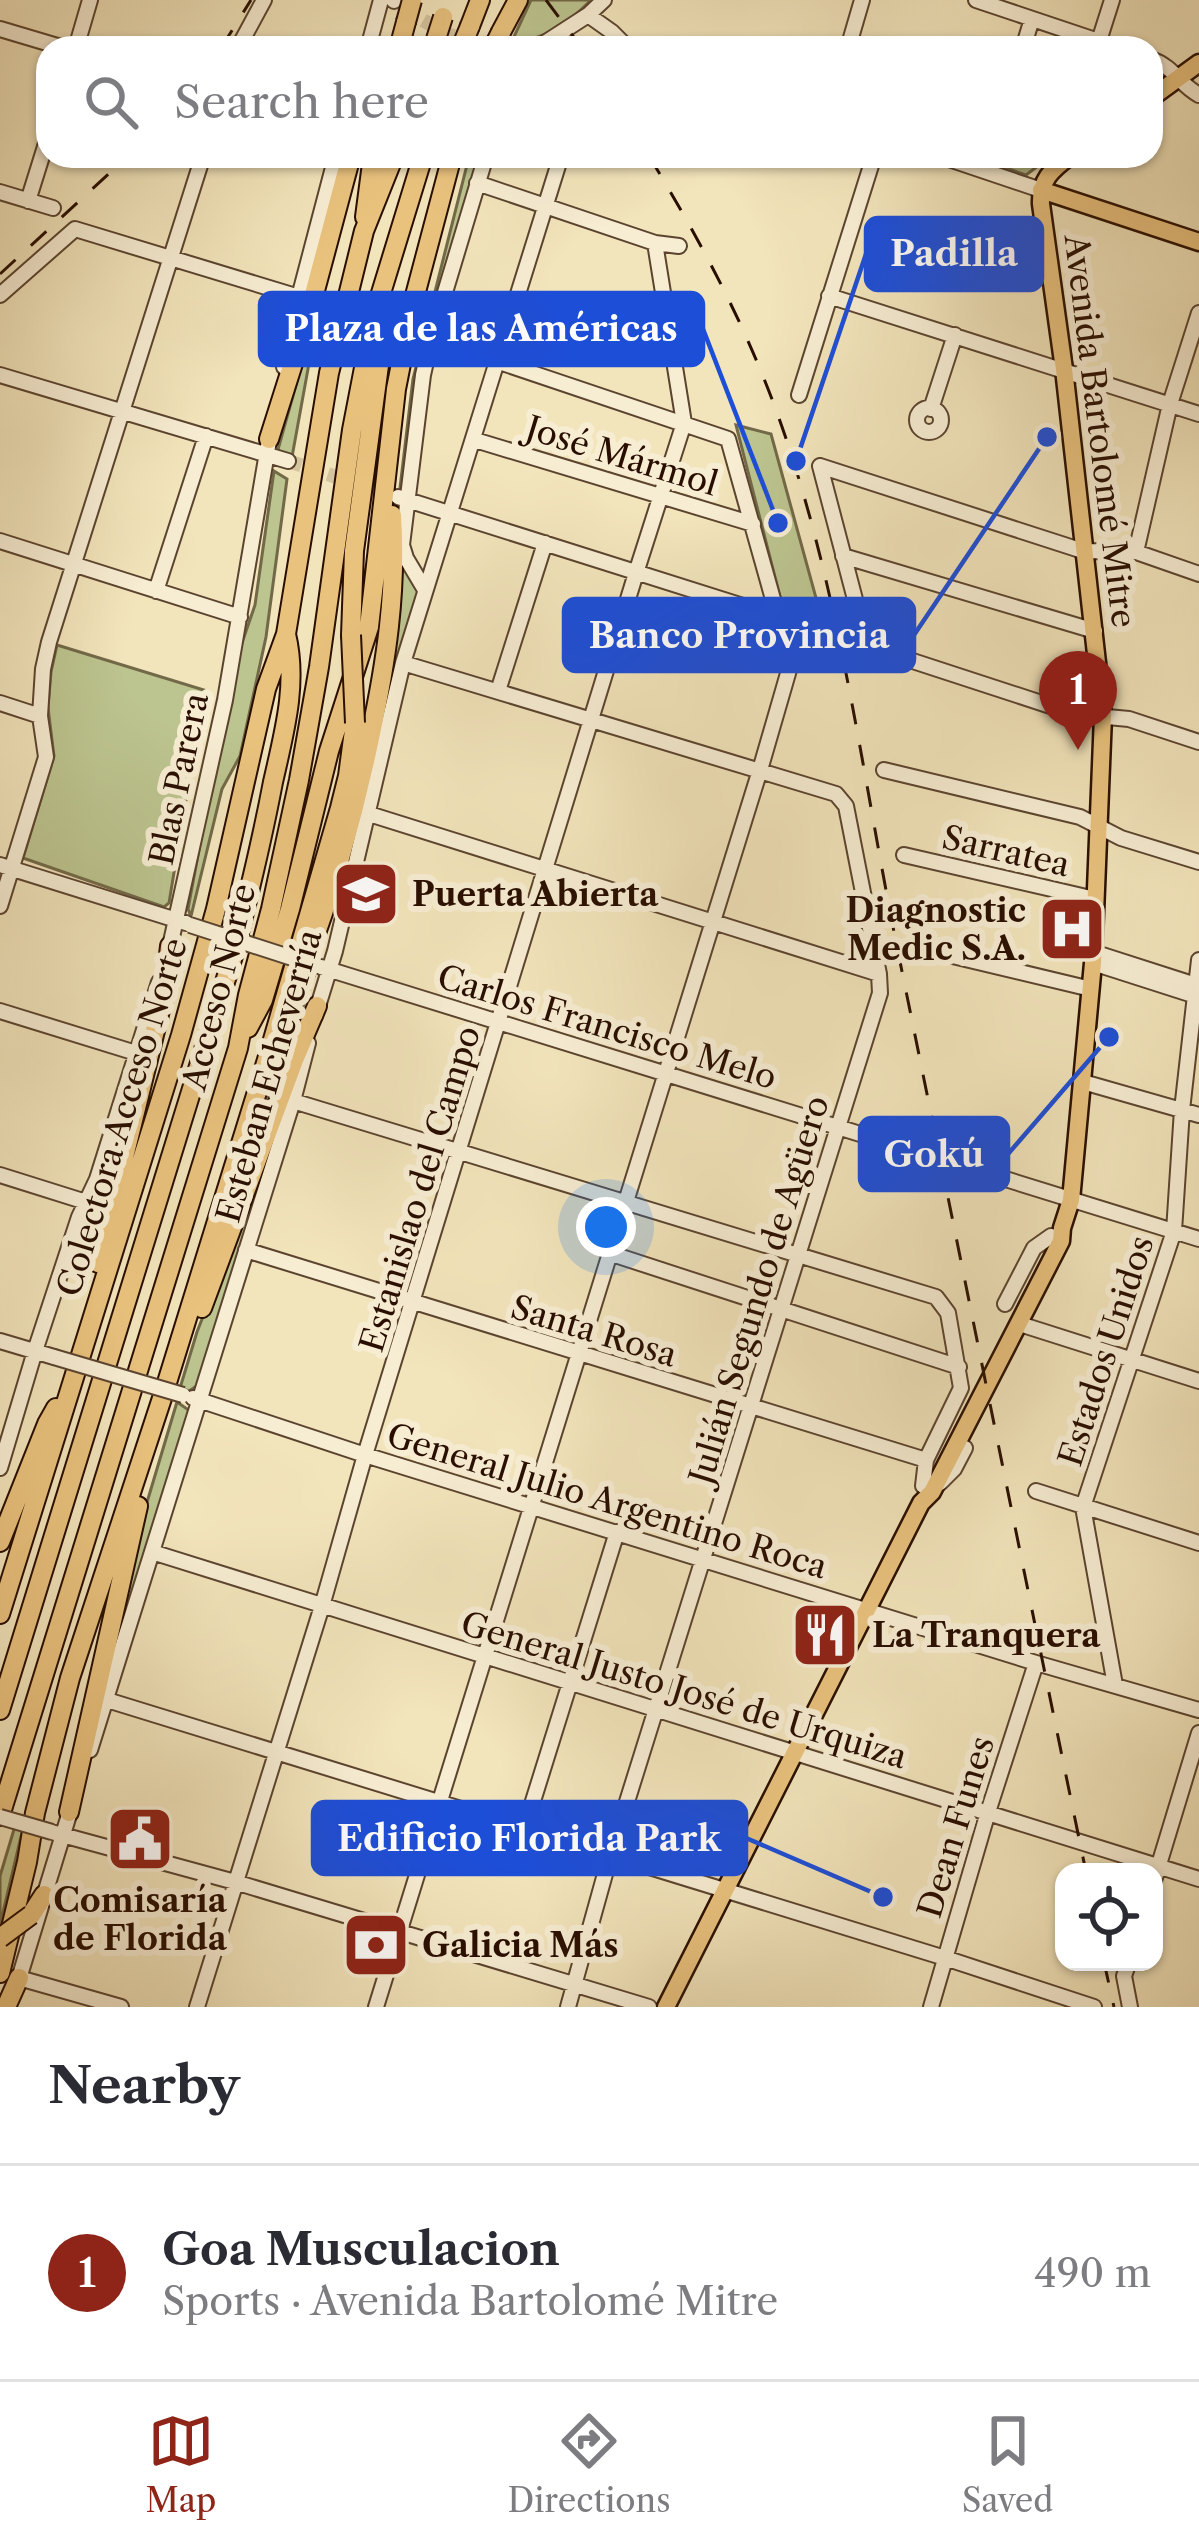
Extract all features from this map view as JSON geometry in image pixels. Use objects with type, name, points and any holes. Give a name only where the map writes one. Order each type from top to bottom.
[{"type":"highway","points":[[401,36],[412,0]]},
{"type":"highway","points":[[466,36],[480,0]]},
{"type":"highway","points":[[499,36],[518,0]]},
{"type":"highway","points":[[268,447],[348,168]]},
{"type":"highway","points":[[364,231],[370,168]]},
{"type":"highway","name":"Acceso Norte","points":[[0,1710],[233,956],[254,873],[291,696],[286,634],[329,374],[364,231],[389,168]]},
{"type":"highway","name":"Acceso Norte","points":[[0,1816],[238,1048],[320,667],[358,395],[374,316],[419,168]]},
{"type":"highway","points":[[238,1048],[263,1000],[329,752],[369,627],[397,389],[449,168]]},
{"type":"highway","points":[[70,1812],[155,1439],[351,760],[355,723],[353,550],[394,251]]},
{"type":"highway","points":[[270,1050],[329,900],[352,824],[386,660],[393,540],[388,468]]},
{"type":"highway","name":"Colectora Acceso Norte","points":[[0,1614],[181,1035],[216,909],[266,689],[286,634]]},
{"type":"highway","points":[[86,1341],[93,1282],[165,990],[170,946]]},
{"type":"highway","points":[[8,2007],[35,1813],[70,1678],[195,1324],[317,1006]]},
{"type":"highway","points":[[0,1542],[47,1424],[76,1373]]},
{"type":"highway","points":[[0,1938],[31,1915],[44,1895]]},
{"type":"main road","points":[[1163,89],[1199,63]]},
{"type":"main road","name":"Avenida Bartolomé Mitre","points":[[666,2007],[1058,1235],[1071,1200],[1093,958],[1103,716],[1041,190],[1056,168]]},
{"type":"main road","points":[[1041,190],[1199,242]]},
{"type":"street","points":[[80,36],[90,0]]},
{"type":"street","points":[[244,36],[264,0]]},
{"type":"street","points":[[371,36],[381,0]]},
{"type":"street","points":[[558,36],[604,0]]},
{"type":"street","points":[[852,36],[862,0]]},
{"type":"street","points":[[1101,36],[1112,0]]},
{"type":"street","points":[[986,2],[1084,36]]},
{"type":"street","points":[[588,15],[615,36]]},
{"type":"street","points":[[1027,36],[1032,19]]},
{"type":"street","points":[[0,29],[36,40]]},
{"type":"street","points":[[1163,64],[1199,95]]},
{"type":"street","points":[[28,201],[38,168]]},
{"type":"street","points":[[0,906],[6,867],[46,757],[40,716],[43,669],[199,168]]},
{"type":"street","name":"Blas Parera","points":[[0,1468],[170,946],[184,923],[268,447],[299,297],[333,168]]},
{"type":"street","points":[[425,590],[403,552],[402,499],[431,339],[483,168]]},
{"type":"street","name":"Esteban Echeverría","points":[[9,1976],[44,1895],[57,1833],[70,1812],[107,1700],[293,1101],[403,663],[557,168]]},
{"type":"street","points":[[799,394],[870,168]]},
{"type":"street","points":[[995,168],[1041,190]]},
{"type":"street","points":[[477,184],[655,243],[680,246]]},
{"type":"street","points":[[0,192],[53,208]]},
{"type":"street","points":[[0,295],[76,229],[299,297]]},
{"type":"street","name":"Estanislao del Campo","points":[[197,2007],[684,423],[655,243]]},
{"type":"street","points":[[829,296],[1199,414]]},
{"type":"street","points":[[1136,552],[1170,404],[1199,313]]},
{"type":"street","points":[[931,409],[955,335]]},
{"type":"street","points":[[431,339],[728,439],[778,616]]},
{"type":"street","points":[[0,375],[206,436],[268,447],[288,461]]},
{"type":"street","points":[[156,591],[206,436]]},
{"type":"street","name":"José Mármol","points":[[475,440],[753,524]]},
{"type":"street","points":[[866,645],[820,466],[1083,551],[1136,552],[1198,571]]},
{"type":"street","points":[[402,499],[1075,714],[1129,719],[1199,742]]},
{"type":"street","points":[[0,541],[240,617]]},
{"type":"street","points":[[498,692],[545,543]]},
{"type":"street","points":[[843,556],[1095,631]]},
{"type":"street","points":[[376,2007],[802,625]]},
{"type":"street","points":[[403,663],[760,770]]},
{"type":"street","points":[[0,703],[40,716]]},
{"type":"street","name":"Julián Segundo de Agüero","points":[[568,2007],[610,1856],[880,993],[846,806],[836,794],[760,770]]},
{"type":"street","points":[[884,770],[1080,817],[1121,838],[1199,862]]},
{"type":"street","points":[[367,813],[879,974]]},
{"type":"street","name":"Sarratea","points":[[904,855],[1095,899]]},
{"type":"street","name":"Carlos Francisco Melo","points":[[6,867],[1199,1239]]},
{"type":"street","points":[[919,948],[1090,989]]},
{"type":"street","points":[[1093,958],[1197,991]]},
{"type":"street","name":"Estados Unidos","points":[[1114,1685],[1083,1507],[1174,1231],[1199,960]]},
{"type":"street","points":[[0,1011],[136,1053]]},
{"type":"street","points":[[1083,1082],[1199,1115]]},
{"type":"street","points":[[1182,1110],[1199,1097]]},
{"type":"street","points":[[293,1101],[929,1294],[948,1313],[962,1388],[926,1460],[925,1494]]},
{"type":"street","points":[[0,1175],[86,1202]]},
{"type":"street","points":[[999,1378],[1059,1261],[1058,1235],[1034,1248],[1005,1304]]},
{"type":"street","name":"Santa Rosa","points":[[246,1250],[926,1460]]},
{"type":"street","points":[[609,1253],[959,1366]]},
{"type":"street","points":[[1026,1326],[1199,1381]]},
{"type":"street","name":"General Julio Argentino Roca","points":[[0,1341],[1199,1710]]},
{"type":"street","points":[[925,1494],[954,1469],[965,1448]]},
{"type":"street","points":[[1036,1491],[1199,1543]]},
{"type":"street","points":[[524,1830],[617,1532]]},
{"type":"street","name":"General Justo José de Urquiza","points":[[152,1552],[988,1812],[1126,1863]]},
{"type":"street","name":"Dean Funes","points":[[931,2007],[1036,1663]]},
{"type":"street","points":[[107,1700],[1094,2007]]},
{"type":"street","points":[[1159,1863],[1199,1733]]},
{"type":"street","points":[[0,1816],[649,2007]]},
{"type":"street","name":"General Justo José de Urquiza","points":[[1163,1875],[1199,1879]]},
{"type":"street","points":[[1126,1971],[1130,2007]]},
{"type":"street","points":[[9,1976],[122,2007]]},
{"type":"green space","points":[[531,0],[591,0],[555,29],[539,36],[514,36]]},
{"type":"green space","points":[[466,168],[477,168],[404,490],[400,488],[413,379]]},
{"type":"green space","points":[[1006,168],[1035,168],[1026,175]]},
{"type":"green space","points":[[322,292],[292,457],[277,453]]},
{"type":"green space","points":[[736,425],[771,434],[824,627],[784,612]]},
{"type":"green space","points":[[274,471],[287,479],[266,637],[240,756],[222,789],[191,916],[188,909],[232,672],[255,605]]},
{"type":"green space","points":[[399,508],[403,510],[400,544],[421,587],[378,740],[399,550]]},
{"type":"green space","points":[[57,645],[204,690],[169,903],[164,907],[23,858],[54,756],[48,708]]},
{"type":"green space","points":[[308,972],[315,974],[264,1113],[268,1088]]},
{"type":"green space","points":[[269,1147],[274,1149],[198,1385],[189,1391],[180,1388],[197,1332]]},
{"type":"green space","points":[[177,1402],[190,1411],[103,1697],[145,1509]]},
{"type":"green space","points":[[15,1826],[23,1828],[0,1925],[0,1876]]},
{"type":"tunnel","points":[[405,10],[453,36]]},
{"type":"tunnel","points":[[288,461],[391,495]]},
{"type":"railway","points":[[228,36],[251,0]]},
{"type":"railway","points":[[546,0],[573,36]]},
{"type":"railway","points":[[0,274],[115,168]]},
{"type":"railway","points":[[656,168],[754,354],[781,424],[819,552],[1084,1863]]},
{"type":"railway","points":[[1106,1971],[1114,2007]]},
{"type":"place","name":"Banco Provincia","points":[[1047,437]]},
{"type":"place","name":"Padilla","points":[[796,461]]},
{"type":"place","name":"Plaza de las Américas","points":[[778,523]]},
{"type":"place","name":"Goa Musculacion","points":[[1078,750]]},
{"type":"place","name":"Puerta Abierta","points":[[366,894]]},
{"type":"place","name":"Diagnostic Medic S.A.","points":[[1072,929]]},
{"type":"place","name":"Gokú","points":[[1109,1037]]},
{"type":"place","name":"La Tranquera","points":[[825,1635]]},
{"type":"place","name":"Comisaría de Florida","points":[[140,1839]]},
{"type":"place","name":"Edificio Florida Park","points":[[883,1897]]},
{"type":"place","name":"Galicia Más","points":[[376,1945]]}]
